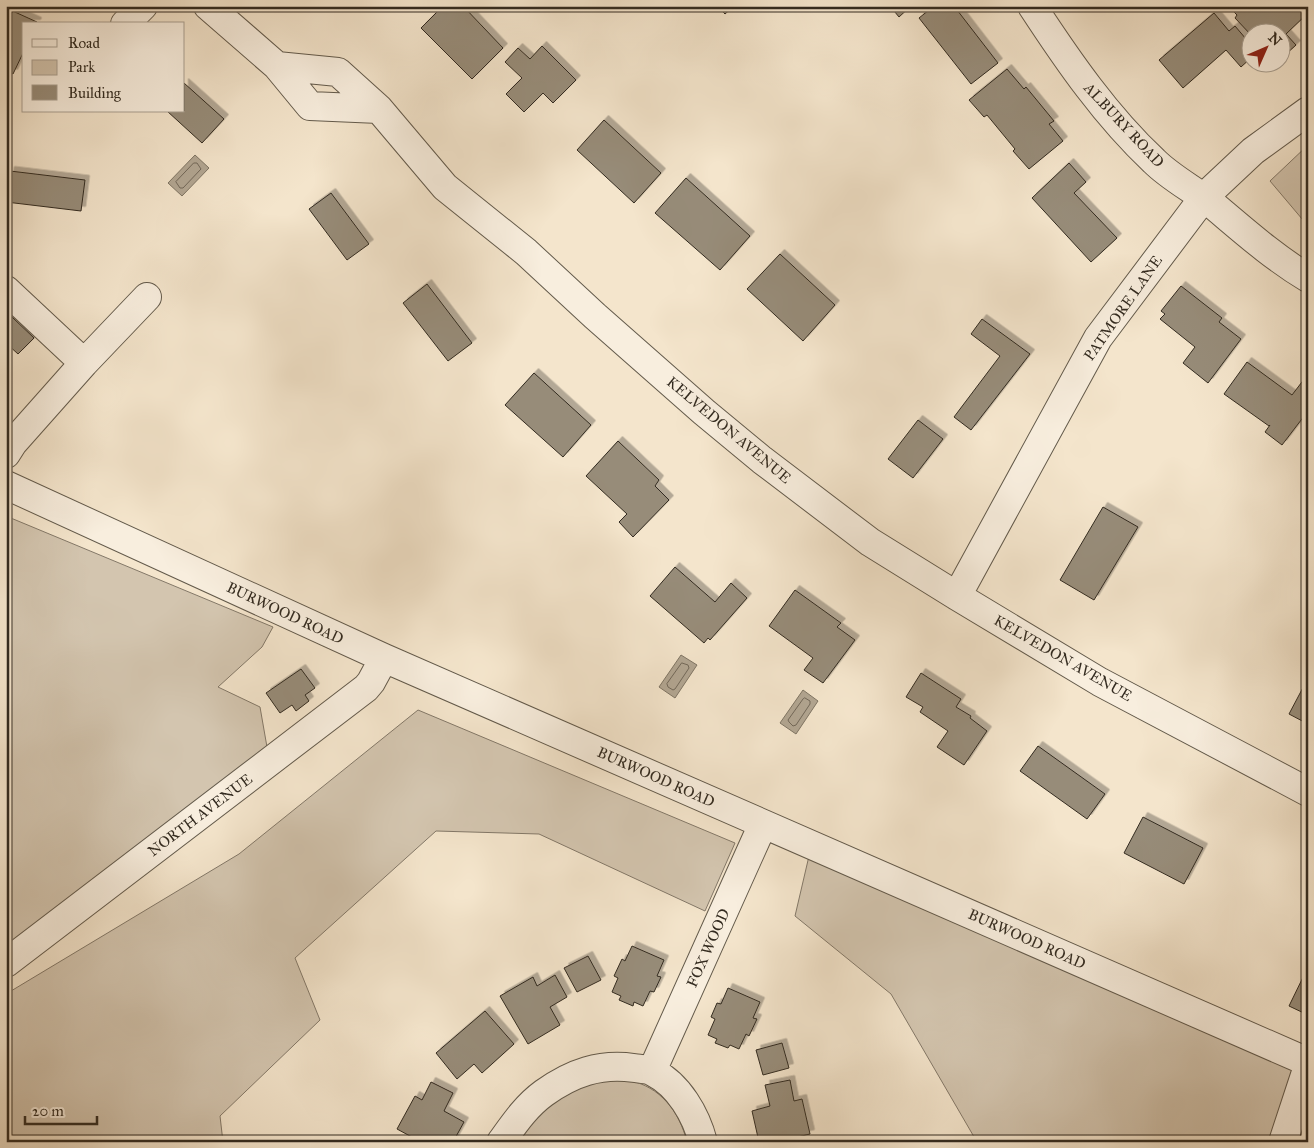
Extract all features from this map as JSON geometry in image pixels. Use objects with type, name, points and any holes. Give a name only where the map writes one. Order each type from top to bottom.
[{"type":"street","points":[[127,22],[143,6]]},
{"type":"street","points":[[208,6],[277,66],[310,106],[379,109]]},
{"type":"street","name":"ALBURY ROAD","points":[[1032,6],[1083,80],[1120,125],[1155,162],[1204,197],[1281,262],[1308,278]]},
{"type":"street","name":"KELVEDON AVENUE","points":[[277,66],[338,72],[379,109],[445,187],[526,252],[704,412],[836,518],[870,542],[1100,682],[1308,792]]},
{"type":"street","name":"PATMORE LANE","points":[[957,596],[1098,338],[1204,197],[1253,151],[1308,111]]},
{"type":"street","points":[[6,290],[84,363]]},
{"type":"street","points":[[6,454],[13,443],[84,363],[147,297]]},
{"type":"street","name":"BURWOOD ROAD","points":[[6,485],[384,658],[1308,1062]]},
{"type":"street","name":"NORTH AVENUE","points":[[6,963],[366,688],[384,658]]},
{"type":"street","name":"FOX WOOD","points":[[652,1071],[763,824]]},
{"type":"street","points":[[501,1142],[525,1110],[543,1094],[564,1081],[604,1066],[652,1071],[670,1085],[686,1103],[698,1125],[703,1142]]},
{"type":"street","points":[[1282,1142],[1308,1066]]},
{"type":"green space","points":[[1308,145],[1308,226],[1270,181]]},
{"type":"green space","points":[[6,516],[273,627],[262,647],[218,687],[260,707],[267,747],[6,946]]},
{"type":"green space","points":[[418,710],[735,843],[705,911],[539,834],[436,831],[295,958],[320,1020],[220,1116],[223,1142],[6,1142],[6,994],[239,854]]},
{"type":"green space","points":[[809,856],[1308,1077],[1308,1142],[977,1142],[891,994],[795,916]]},
{"type":"green space","points":[[604,1079],[628,1080],[650,1088],[667,1102],[674,1111],[687,1142],[513,1142],[536,1115],[581,1085]]},
{"type":"water","points":[[195,155],[209,168],[182,196],[168,183]]},
{"type":"water","points":[[681,655],[697,665],[675,698],[659,687]]},
{"type":"water","points":[[803,690],[818,701],[796,734],[780,723]]},
{"type":"building","points":[[443,6],[463,6],[503,48],[472,79],[421,28]]},
{"type":"building","points":[[717,6],[734,6],[725,14]]},
{"type":"building","points":[[890,6],[911,6],[899,17]]},
{"type":"building","points":[[934,6],[954,6],[998,63],[971,84],[919,18]]},
{"type":"building","points":[[1228,6],[1308,6],[1308,13],[1292,28],[1292,22],[1242,22],[1242,25],[1235,18],[1237,15]]},
{"type":"building","points":[[6,8],[37,22],[22,22],[22,55],[13,74],[6,70]]},
{"type":"building","points":[[1214,13],[1229,31],[1235,26],[1242,34],[1242,66],[1226,50],[1183,88],[1159,60]]},
{"type":"building","points":[[1292,41],[1296,45],[1292,49]]},
{"type":"building","points":[[542,46],[576,80],[553,103],[543,93],[524,112],[506,94],[522,78],[505,62],[518,48],[530,59]]},
{"type":"building","points":[[1007,69],[1024,89],[1026,87],[1054,121],[1049,124],[1063,141],[1029,169],[1013,151],[1015,149],[987,115],[984,117],[969,100]]},
{"type":"building","points":[[185,84],[224,119],[202,143],[168,112],[185,112]]},
{"type":"building","points":[[604,120],[661,173],[634,203],[577,150]]},
{"type":"building","points":[[1069,163],[1086,182],[1074,193],[1117,238],[1091,262],[1032,198]]},
{"type":"building","points":[[10,171],[85,180],[81,211],[6,202]]},
{"type":"building","points":[[686,178],[750,236],[720,270],[655,213]]},
{"type":"building","points":[[331,193],[369,244],[347,260],[309,209]]},
{"type":"building","points":[[780,254],[835,305],[803,341],[747,289]]},
{"type":"building","points":[[427,284],[472,343],[448,361],[403,303]]},
{"type":"building","points":[[1181,286],[1222,318],[1219,322],[1241,339],[1208,383],[1183,363],[1195,347],[1160,319],[1165,314],[1161,311]]},
{"type":"building","points":[[12,317],[34,338],[18,354],[6,343],[6,323]]},
{"type":"building","points":[[982,319],[1030,354],[971,430],[954,417],[1000,356],[971,334]]},
{"type":"building","points":[[1247,362],[1292,395],[1308,374],[1308,411],[1282,445],[1265,432],[1270,425],[1224,394]]},
{"type":"building","points":[[534,373],[591,425],[563,457],[505,405]]},
{"type":"building","points":[[918,420],[943,439],[913,478],[888,459]]},
{"type":"building","points":[[618,441],[659,480],[655,486],[669,500],[633,537],[619,522],[627,514],[586,476]]},
{"type":"building","points":[[1103,507],[1138,527],[1094,600],[1060,580]]},
{"type":"building","points":[[675,567],[715,602],[731,583],[747,598],[710,640],[708,638],[704,643],[650,596]]},
{"type":"building","points":[[795,590],[841,623],[837,627],[855,640],[823,683],[804,670],[813,658],[769,626]]},
{"type":"building","points":[[301,669],[315,688],[305,695],[309,701],[296,711],[292,705],[280,713],[266,693]]},
{"type":"building","points":[[921,673],[961,699],[956,707],[971,716],[970,718],[987,731],[964,765],[937,747],[948,731],[920,712],[923,707],[906,697]]},
{"type":"building","points":[[1308,680],[1308,724],[1289,714]]},
{"type":"building","points":[[1038,746],[1105,794],[1087,819],[1020,771]]},
{"type":"building","points":[[1143,817],[1203,848],[1184,884],[1124,853]]},
{"type":"building","points":[[632,946],[664,960],[657,976],[661,977],[654,992],[650,991],[643,1006],[634,1002],[633,1006],[619,1000],[621,996],[612,992],[618,978],[614,976],[622,959],[625,961]]},
{"type":"building","points":[[588,956],[601,980],[577,992],[564,968]]},
{"type":"building","points":[[1308,967],[1308,1015],[1289,1006]]},
{"type":"building","points":[[555,975],[567,997],[550,1007],[560,1025],[528,1044],[500,996],[533,977],[537,986]]},
{"type":"building","points":[[728,988],[760,1002],[753,1018],[757,1019],[749,1036],[746,1034],[739,1049],[730,1045],[728,1048],[715,1043],[717,1039],[708,1035],[715,1019],[711,1017],[717,1003],[721,1004]]},
{"type":"building","points":[[485,1011],[514,1044],[482,1073],[474,1064],[457,1079],[436,1053]]},
{"type":"building","points":[[782,1043],[789,1068],[763,1075],[756,1050]]},
{"type":"building","points":[[790,1080],[794,1101],[802,1099],[810,1134],[777,1142],[759,1142],[752,1111],[770,1106],[765,1085]]},
{"type":"building","points":[[431,1082],[453,1093],[444,1111],[464,1122],[453,1142],[421,1142],[397,1129],[415,1096],[422,1100]]}]
